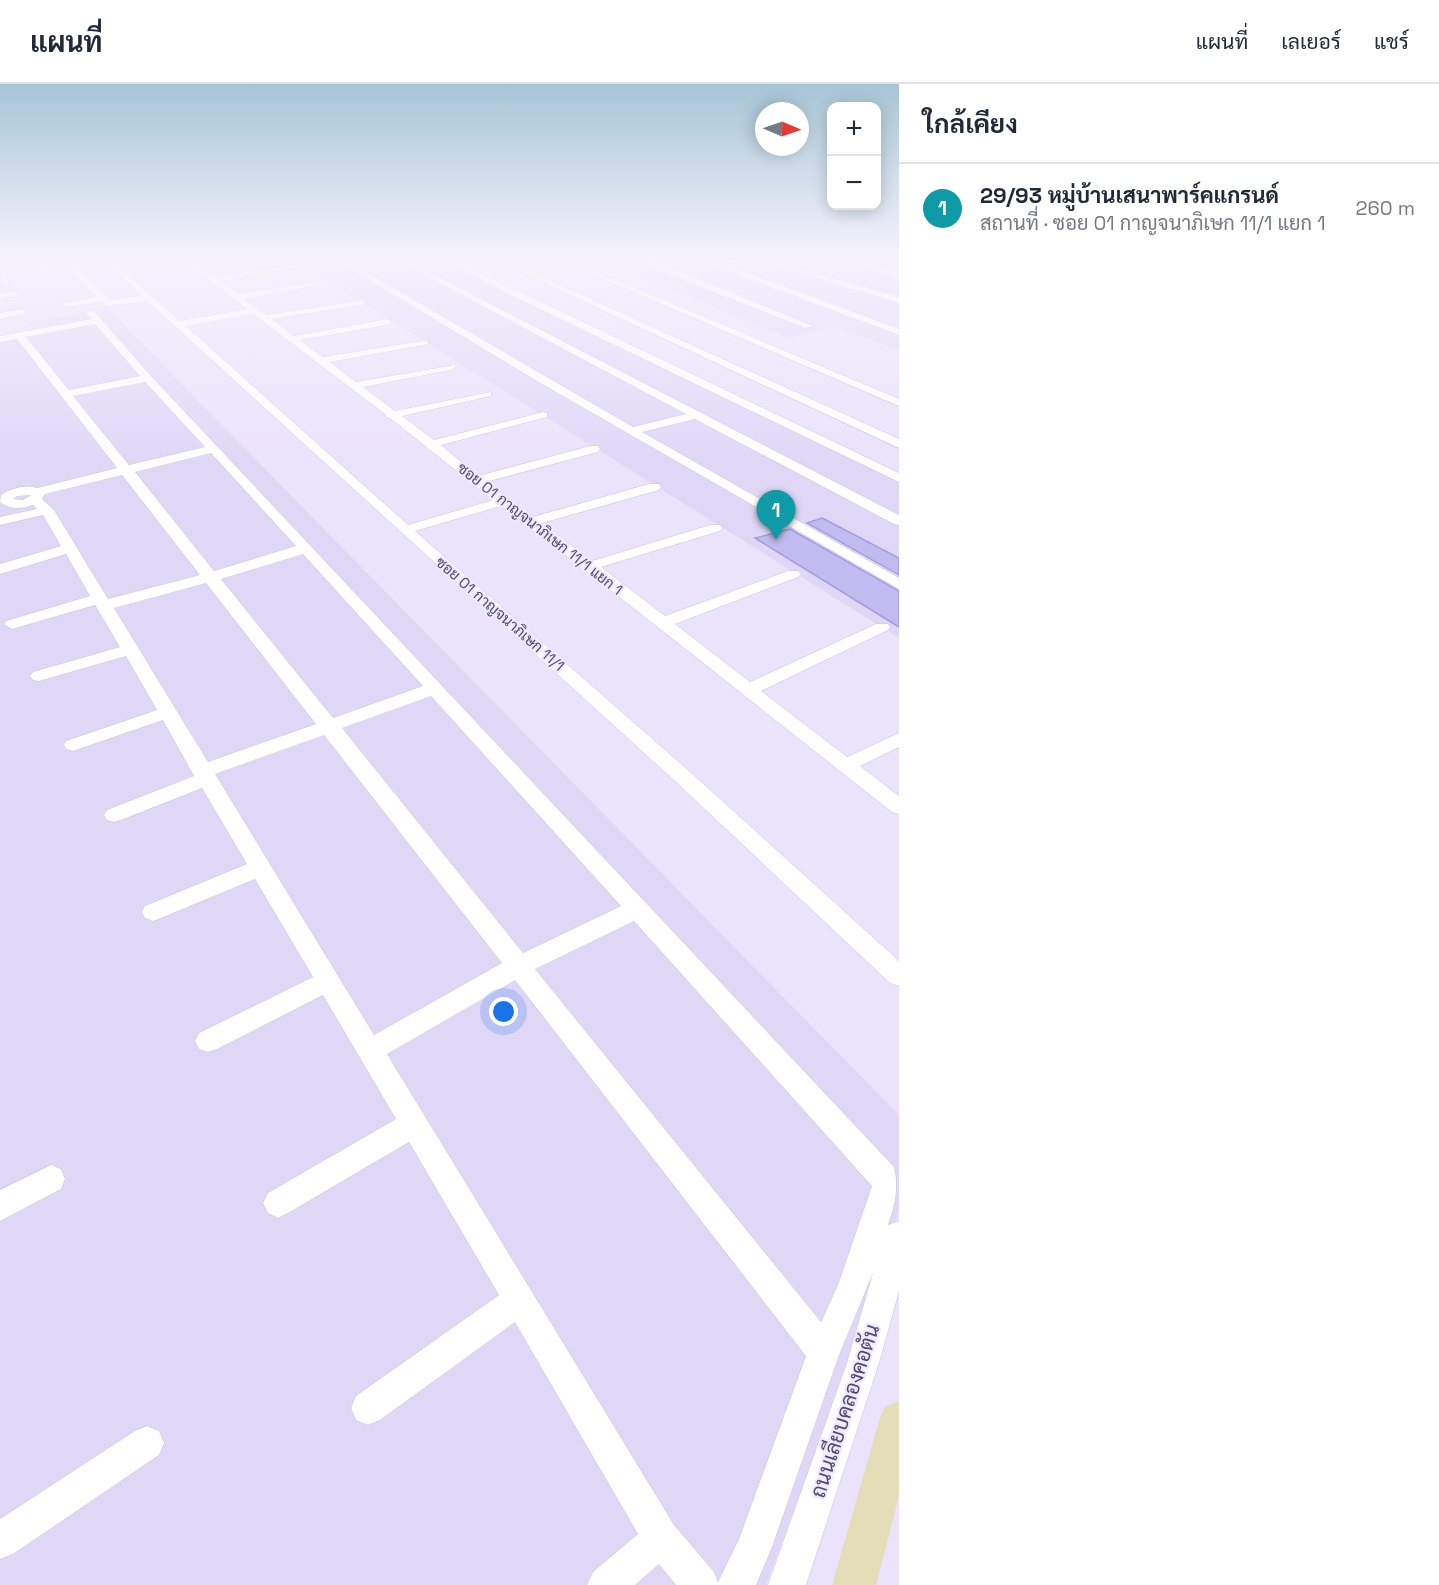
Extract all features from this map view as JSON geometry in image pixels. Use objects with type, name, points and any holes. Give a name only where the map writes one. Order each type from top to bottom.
[{"type":"street","points":[[57,324],[10,337],[66,394],[824,1352]]},
{"type":"street","points":[[97,324],[875,1166],[887,1185],[852,1290],[824,1352],[754,1547],[736,1585]]},
{"type":"street","name":"ซอย 01 กาญจนาภิเษก 11/1","points":[[179,324],[405,530],[682,776],[899,976]]},
{"type":"street","name":"ซอย 01 กาญจนาภิเษก 11/1 แยก 1","points":[[271,324],[390,415],[432,444],[476,481],[590,566],[899,807]]},
{"type":"street","points":[[291,339],[371,324]]},
{"type":"street","points":[[454,324],[541,379],[634,430],[899,584]]},
{"type":"street","points":[[527,324],[899,521]]},
{"type":"street","points":[[580,324],[899,478]]},
{"type":"street","points":[[638,324],[899,444]]},
{"type":"street","points":[[649,329],[670,324]]},
{"type":"street","points":[[717,324],[899,403]]},
{"type":"street","points":[[803,324],[808,326]]},
{"type":"street","points":[[878,324],[899,332]]},
{"type":"street","points":[[669,338],[652,342],[670,352]]},
{"type":"street","points":[[321,361],[424,342]]},
{"type":"street","points":[[353,386],[451,367]]},
{"type":"street","points":[[66,394],[147,378]]},
{"type":"street","points":[[390,415],[487,394]]},
{"type":"street","points":[[432,444],[543,415]]},
{"type":"street","points":[[634,430],[698,415]]},
{"type":"street","points":[[0,521],[39,501],[127,471],[213,449]]},
{"type":"street","points":[[476,481],[594,449]]},
{"type":"street","points":[[531,522],[654,487]]},
{"type":"street","points":[[4,491],[26,490],[39,501],[662,1538],[701,1585]]},
{"type":"street","points":[[405,530],[503,501]]},
{"type":"street","points":[[590,566],[715,528]]},
{"type":"street","points":[[12,624],[210,577],[306,548]]},
{"type":"street","points":[[0,569],[68,549]]},
{"type":"street","points":[[662,623],[793,574]]},
{"type":"street","points":[[748,690],[882,627]]},
{"type":"street","points":[[39,676],[129,650]]},
{"type":"street","points":[[114,814],[328,725],[434,688]]},
{"type":"street","points":[[73,745],[166,713]]},
{"type":"street","points":[[845,766],[899,739]]},
{"type":"street","points":[[153,912],[259,868]]},
{"type":"street","points":[[370,1050],[518,966],[637,909]]},
{"type":"street","points":[[208,1041],[327,981]]},
{"type":"street","points":[[278,1203],[413,1124]]},
{"type":"street","points":[[0,1206],[51,1179]]},
{"type":"street","name":"ถนนเลียบคลองคอตัน","points":[[787,1585],[863,1363],[899,1236]]},
{"type":"street","points":[[368,1408],[519,1300]]},
{"type":"street","points":[[0,1541],[147,1443]]},
{"type":"street","points":[[606,1585],[662,1538]]},
{"type":"shaded area","points":[[31,324],[123,324],[899,1115],[899,1211],[845,1374],[766,1585],[0,1585],[0,336],[35,329]]},
{"type":"shaded area","points":[[397,324],[586,324],[899,475],[899,638]]},
{"type":"shaded area","points":[[755,324],[899,324],[899,350],[834,327],[789,338]]},
{"type":"building","points":[[822,518],[899,558],[899,575],[807,523]]},
{"type":"building","points":[[790,529],[899,591],[899,627],[755,538]]},
{"type":"waterway","points":[[854,1585],[899,1421]]},
{"type":"place","name":"29/93 หมู่บ้านเสนาพาร์คแกรนด์","points":[[776,540]]}]
